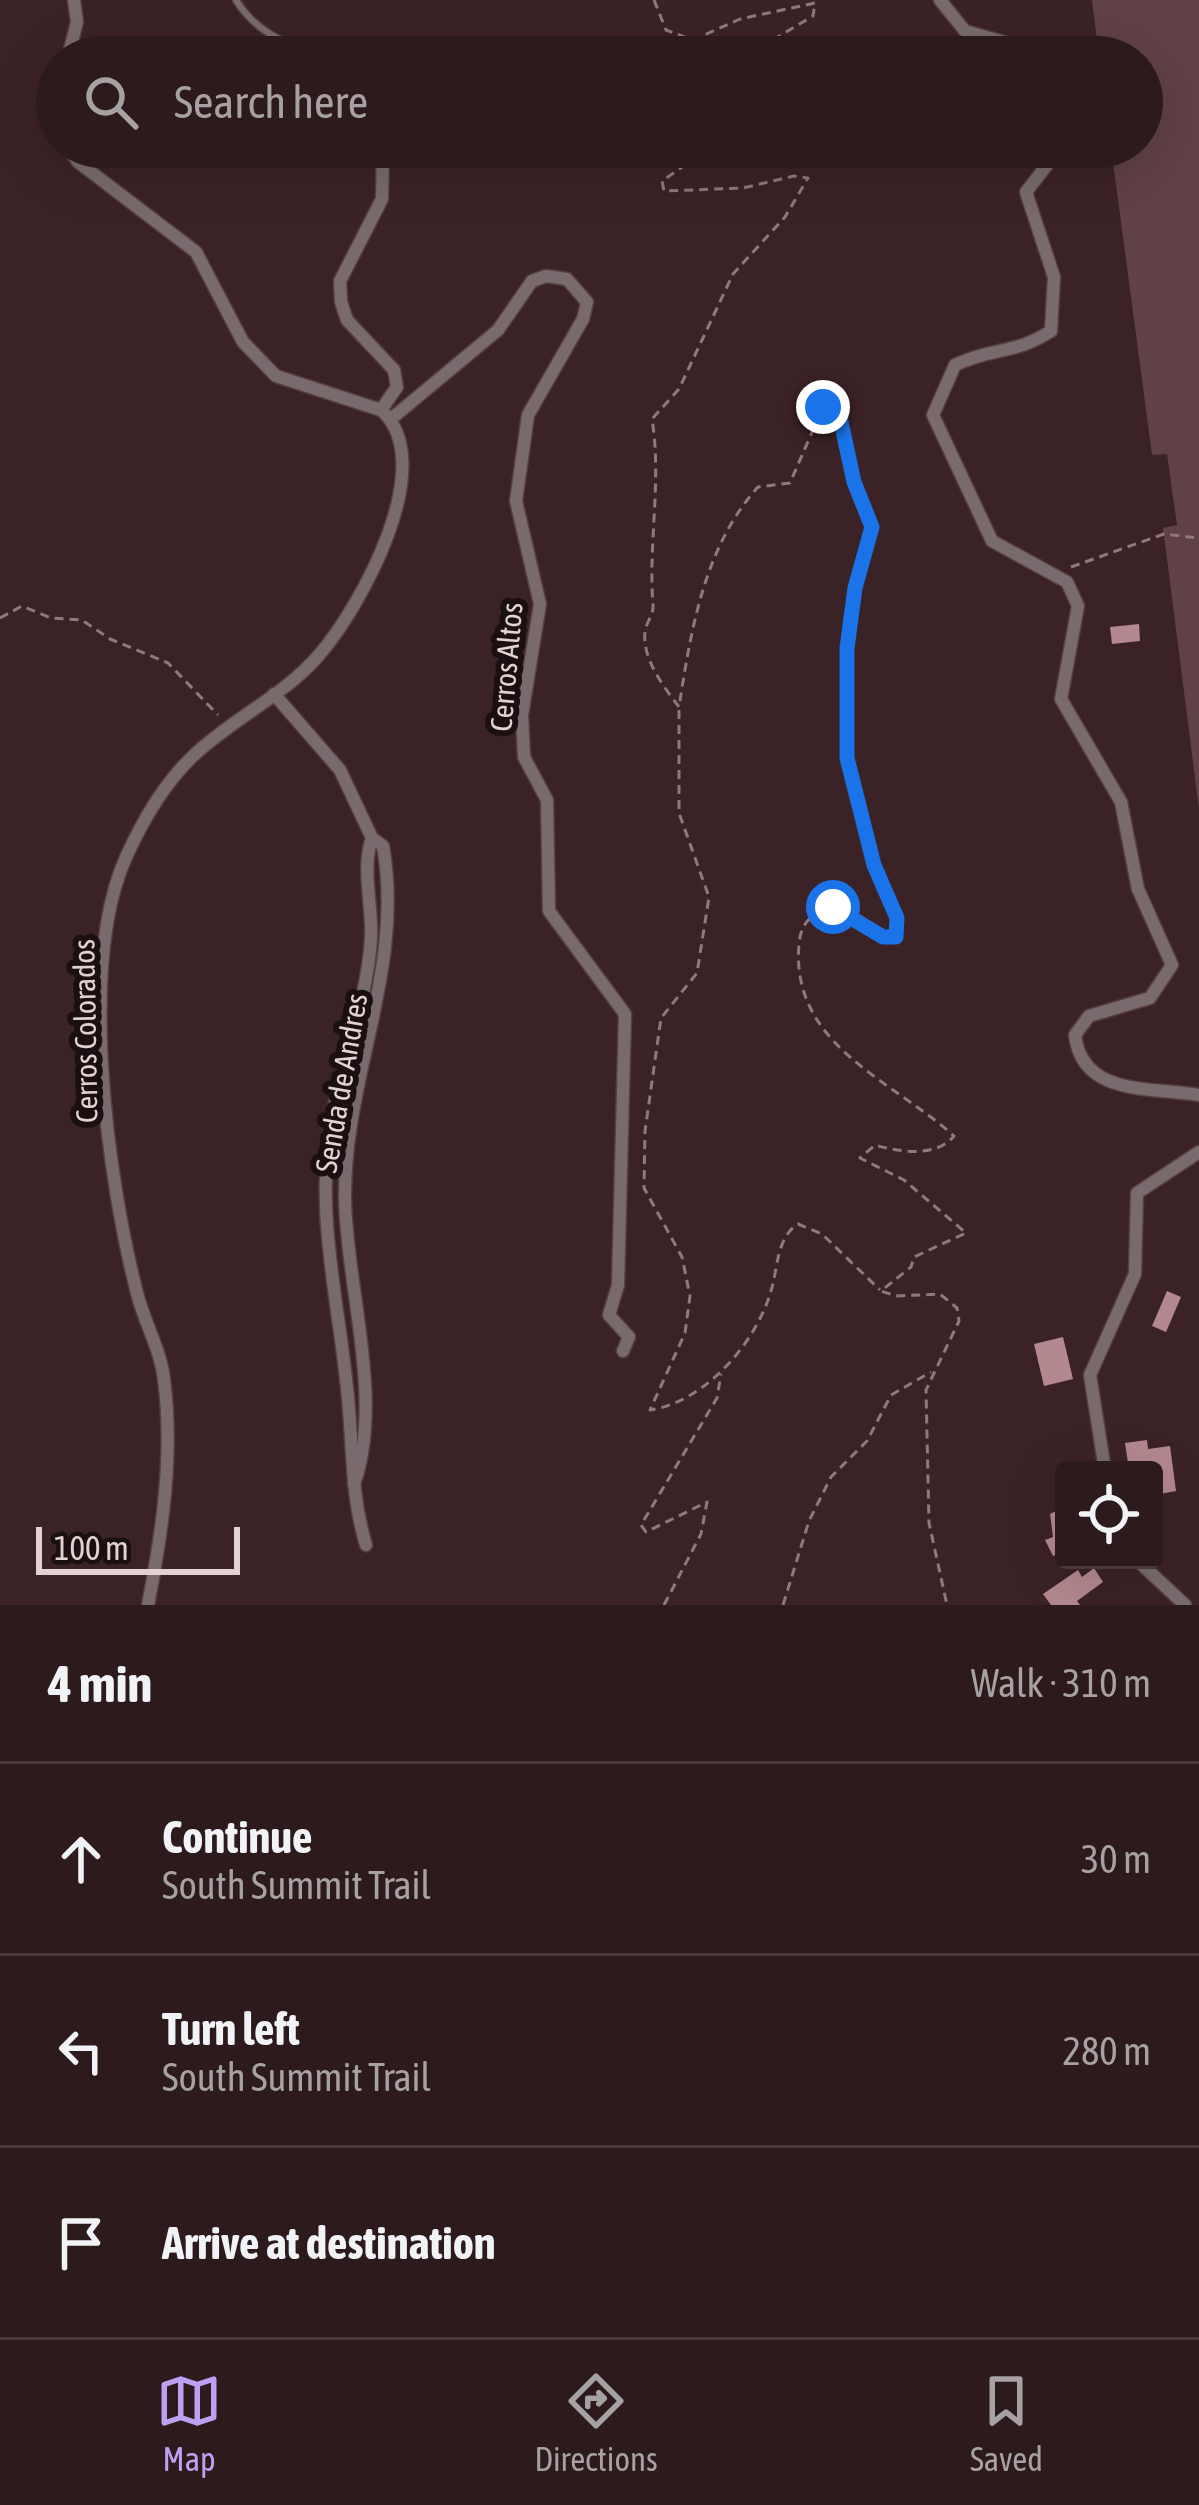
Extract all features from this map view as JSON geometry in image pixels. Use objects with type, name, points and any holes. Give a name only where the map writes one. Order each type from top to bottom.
[{"type":"street","points":[[73,36],[74,0]]},
{"type":"street","points":[[940,0],[965,31],[983,36]]},
{"type":"street","points":[[86,168],[196,252],[243,342],[276,376],[386,414]]},
{"type":"street","name":"Cerros Colorados","points":[[148,1605],[162,1533],[164,1378],[137,1294],[114,1162],[103,940],[125,859],[153,806],[191,757],[318,657],[358,600],[392,527],[404,458],[386,414],[398,387],[394,370],[347,320],[340,281],[382,199],[383,168]]},
{"type":"street","points":[[1045,168],[1026,192],[1054,277],[1051,331],[1020,351],[979,353],[955,365],[933,415],[992,541],[1067,582],[1078,606],[1061,699],[1120,802],[1138,889],[1172,965],[1150,998],[1089,1016],[1075,1035],[1078,1058],[1090,1075],[1111,1084],[1199,1095]]},
{"type":"street","name":"Cerros Altos","points":[[386,414],[498,330],[532,281],[546,276],[578,287],[586,302],[583,319],[528,415],[516,501],[540,604],[522,715],[524,757],[547,800],[549,910],[625,1014],[618,1285],[609,1316],[629,1337],[623,1352]]},
{"type":"street","name":"Senda de Andres","points":[[274,694],[340,770],[372,838],[371,938],[358,1024],[331,1119],[326,1193],[354,1484],[366,1545]]},
{"type":"street","name":"Senda de Andres","points":[[354,1484],[366,1452],[345,1199],[349,1148],[375,1028],[390,926],[383,846],[372,838]]},
{"type":"street","points":[[1104,1461],[1090,1375],[1135,1274],[1137,1193],[1199,1152]]},
{"type":"street","points":[[1146,1569],[1184,1605]]},
{"type":"lane","points":[[236,0],[247,19],[270,36]]},
{"type":"lane","points":[[358,1024],[375,1028]]},
{"type":"lane","points":[[335,1308],[353,1306]]},
{"type":"path","points":[[654,0],[666,30],[674,36]]},
{"type":"path","points":[[703,36],[760,13],[815,3],[813,16],[779,36]]},
{"type":"path","points":[[679,707],[655,674],[644,634],[654,609],[647,571],[658,466],[652,419],[679,389],[687,361],[734,274],[785,217],[808,178],[794,176],[743,188],[664,191],[662,181],[681,168]]},
{"type":"path","points":[[881,1291],[911,1267],[914,1257],[967,1233],[904,1180],[860,1158],[875,1145],[913,1152],[946,1145],[954,1136],[860,1069],[816,1022],[798,957],[805,923],[816,912],[833,907],[883,937],[896,937],[897,918],[874,865],[847,758],[847,648],[855,588],[872,527],[854,482],[835,394],[823,407],[790,483],[758,487],[741,506],[698,604],[679,707],[679,813],[709,897],[697,973],[661,1018],[645,1131],[644,1188],[682,1257],[690,1296],[685,1333],[650,1410],[668,1407],[722,1370],[762,1316],[783,1241],[798,1224],[822,1234],[881,1291],[896,1296],[940,1294],[957,1308],[959,1321],[926,1390],[929,1523],[947,1605]]},
{"type":"path","points":[[1053,574],[1164,534],[1199,538]]},
{"type":"path","points":[[0,618],[22,606],[51,618],[82,620],[110,639],[168,663],[230,727]]},
{"type":"path","points":[[664,1605],[700,1534],[707,1502],[662,1527],[646,1532],[640,1525],[718,1398],[722,1370]]},
{"type":"path","points":[[783,1605],[809,1521],[831,1478],[867,1441],[891,1395],[931,1372]]},
{"type":"shaded area","points":[[1092,0],[1199,0],[1199,809],[1163,528],[1177,525],[1167,454],[1152,455],[1114,168],[1163,168],[1163,36],[1096,36]]},
{"type":"building","points":[[1139,624],[1140,641],[1112,644],[1110,627]]},
{"type":"building","points":[[1167,1291],[1181,1297],[1166,1332],[1152,1326]]},
{"type":"building","points":[[1063,1337],[1073,1379],[1044,1386],[1034,1344]]},
{"type":"building","points":[[1147,1440],[1148,1449],[1170,1446],[1176,1491],[1163,1493],[1163,1461],[1128,1461],[1125,1443]]},
{"type":"building","points":[[1055,1512],[1053,1556],[1045,1540],[1053,1537],[1050,1514]]},
{"type":"building","points":[[1095,1569],[1103,1582],[1077,1601],[1080,1605],[1051,1605],[1043,1594],[1078,1570],[1082,1577]]},
{"type":"route","points":[[823,407],[835,394],[838,425],[872,527],[872,544],[855,588],[847,648],[847,758],[853,799],[897,918],[896,937],[883,937],[833,907]]}]
